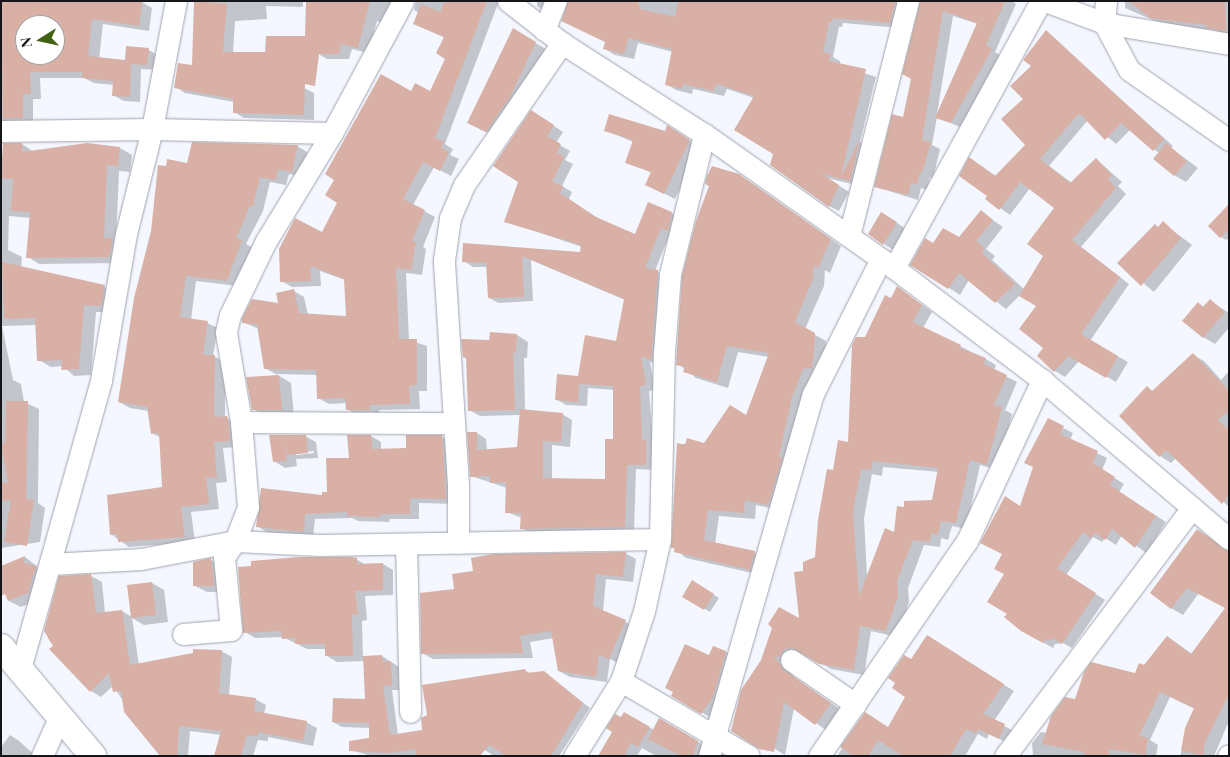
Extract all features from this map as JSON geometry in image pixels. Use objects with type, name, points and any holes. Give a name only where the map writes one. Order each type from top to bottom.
[{"type":"main road","points":[[1,647],[93,756]]},
{"type":"street","points":[[20,669],[102,380],[126,234],[152,128],[176,1]]},
{"type":"street","points":[[183,634],[230,630],[224,557],[235,541],[248,507],[241,422],[226,332],[230,314],[266,242],[332,133],[403,1]]},
{"type":"street","points":[[508,1],[562,44],[704,134],[888,263],[1042,380],[1229,539]]},
{"type":"street","points":[[544,30],[556,1]]},
{"type":"street","points":[[849,236],[908,1]]},
{"type":"street","points":[[709,756],[813,394],[1040,1]]},
{"type":"street","points":[[1045,1],[1104,23],[1229,44]]},
{"type":"street","points":[[1106,1],[1104,23],[1129,70],[1229,140]]},
{"type":"street","points":[[458,543],[454,423],[444,260],[450,218],[464,185],[562,44]]},
{"type":"street","points":[[1,131],[152,128],[332,133]]},
{"type":"street","points":[[574,756],[621,681],[644,611],[660,539],[664,352],[670,274],[704,134]]},
{"type":"street","points":[[819,756],[966,541],[1042,380]]},
{"type":"street","points":[[241,422],[454,423]]},
{"type":"street","points":[[1005,756],[1192,508]]},
{"type":"street","points":[[50,564],[141,560],[235,541],[406,544],[660,539]]},
{"type":"street","points":[[406,544],[410,712]]},
{"type":"street","points":[[791,660],[855,704]]},
{"type":"street","points":[[621,681],[748,756]]},
{"type":"street","points":[[42,756],[59,718]]},
{"type":"building","points":[[1,1],[142,1],[139,26],[92,19],[88,56],[125,60],[126,46],[149,48],[147,65],[131,64],[130,97],[112,96],[113,81],[82,78],[82,72],[30,72],[31,94],[23,94],[23,118],[3,118]]},
{"type":"building","points":[[194,1],[227,4],[223,52],[265,52],[266,36],[305,36],[306,1],[370,1],[358,48],[341,44],[339,54],[319,54],[315,86],[305,84],[304,115],[233,113],[233,99],[174,88],[178,63],[192,65]]},
{"type":"building","points":[[445,1],[487,1],[435,138],[444,142],[441,148],[449,152],[440,171],[423,162],[403,199],[425,210],[412,241],[416,242],[411,270],[396,268],[399,339],[417,339],[417,385],[409,386],[410,404],[369,405],[370,410],[346,410],[345,398],[317,399],[316,370],[264,369],[257,325],[242,323],[242,318],[252,299],[278,303],[276,293],[294,289],[299,313],[346,316],[344,279],[310,266],[311,281],[280,282],[279,249],[295,218],[322,232],[337,203],[325,195],[334,180],[325,174],[381,74],[411,91],[415,83],[430,91],[445,59],[436,53],[444,37],[413,24],[421,4],[440,12]]},
{"type":"building","points":[[568,1],[638,1],[640,9],[675,17],[678,1],[895,1],[890,23],[833,18],[832,22],[829,22],[823,52],[831,54],[829,61],[866,69],[841,176],[860,140],[850,181],[822,174],[839,185],[829,207],[770,165],[773,154],[734,130],[754,96],[717,84],[713,91],[683,84],[682,89],[665,85],[672,49],[628,38],[624,54],[603,49],[605,42],[561,21]]},
{"type":"building","points":[[1005,1],[986,45],[992,49],[951,123],[935,118],[977,23],[943,11],[922,140],[931,142],[922,173],[920,172],[917,185],[911,183],[908,195],[874,187],[892,114],[903,117],[911,79],[902,74],[920,2]]},
{"type":"building","points":[[1129,1],[1225,1],[1226,31],[1207,28],[1207,25],[1150,18]]},
{"type":"building","points":[[513,28],[536,42],[510,97],[486,132],[467,123]]},
{"type":"building","points":[[1046,30],[1164,139],[1153,151],[1121,123],[1105,140],[1079,113],[1040,159],[1070,183],[1096,158],[1112,175],[1108,179],[1116,188],[1072,240],[1120,277],[1081,334],[1118,356],[1106,378],[1068,356],[1054,372],[1037,356],[1043,348],[1019,329],[1036,306],[1019,296],[1043,256],[1027,244],[1054,208],[1020,182],[999,210],[985,199],[987,196],[959,176],[969,157],[995,176],[1025,145],[1001,119],[1023,99],[1010,86],[1031,66],[1023,60]]},
{"type":"building","points":[[531,110],[554,125],[547,136],[561,144],[557,153],[564,157],[552,182],[563,186],[560,193],[596,217],[635,234],[648,202],[672,212],[668,231],[661,228],[645,268],[658,270],[651,360],[641,357],[646,385],[640,386],[642,440],[646,440],[646,465],[627,465],[625,527],[520,529],[521,513],[505,513],[506,482],[490,483],[490,476],[470,477],[467,432],[477,432],[477,450],[517,447],[520,409],[563,413],[561,442],[543,441],[543,478],[605,479],[605,439],[613,439],[613,386],[579,384],[578,402],[555,400],[557,374],[578,376],[585,335],[616,341],[624,299],[522,256],[524,297],[488,298],[486,263],[462,262],[463,243],[580,252],[581,245],[504,222],[518,182],[493,166]]},
{"type":"building","points":[[609,114],[665,131],[667,125],[690,140],[664,194],[645,185],[651,172],[625,163],[633,140],[604,131]]},
{"type":"building","points":[[192,142],[298,145],[292,172],[278,169],[276,180],[260,177],[253,206],[250,206],[236,238],[242,240],[227,281],[186,276],[180,317],[208,321],[203,355],[215,355],[214,417],[227,416],[228,419],[230,441],[214,442],[217,477],[206,478],[209,504],[181,507],[185,537],[118,542],[117,534],[110,535],[107,495],[162,487],[159,433],[151,434],[147,407],[118,402],[134,298],[151,231],[158,165],[166,166],[167,159],[187,163]]},
{"type":"building","points":[[3,143],[22,143],[22,152],[87,143],[120,147],[118,166],[107,165],[104,238],[113,238],[109,257],[26,258],[30,212],[11,211],[13,179],[1,178]]},
{"type":"building","points":[[1166,143],[1187,161],[1174,176],[1153,159]]},
{"type":"building","points":[[712,166],[739,174],[831,239],[818,268],[814,265],[813,279],[795,322],[815,333],[812,368],[803,369],[792,397],[779,457],[782,458],[768,505],[745,500],[744,513],[708,510],[704,540],[755,551],[750,570],[674,552],[675,548],[671,548],[677,443],[685,445],[687,438],[704,443],[730,405],[746,415],[769,353],[727,346],[717,382],[683,372],[685,367],[676,365],[682,276],[696,221],[709,186],[705,184]]},
{"type":"building","points":[[1229,204],[1229,229],[1220,238],[1208,226]]},
{"type":"building","points":[[981,210],[993,220],[976,241],[985,249],[982,253],[1015,284],[995,303],[959,273],[948,289],[910,265],[925,238],[933,243],[943,228],[959,237]]},
{"type":"building","points":[[881,212],[897,222],[883,245],[868,234]]},
{"type":"building","points":[[1163,221],[1181,238],[1141,286],[1117,263],[1155,224],[1158,227]]},
{"type":"building","points":[[2,262],[105,285],[101,306],[84,305],[79,369],[61,370],[62,360],[37,361],[35,318],[4,319]]},
{"type":"building","points":[[897,286],[922,305],[913,322],[961,345],[960,348],[986,358],[984,364],[1007,375],[994,405],[1002,407],[987,465],[970,460],[956,523],[941,521],[938,535],[931,533],[930,542],[913,540],[897,581],[898,596],[886,631],[860,626],[854,670],[819,664],[792,648],[785,649],[779,657],[774,656],[784,670],[831,703],[815,725],[784,702],[774,752],[759,749],[731,731],[741,690],[761,660],[772,628],[768,624],[779,607],[799,618],[794,572],[803,571],[803,562],[815,557],[818,520],[827,469],[833,470],[838,440],[848,442],[852,345],[856,337],[865,337],[885,295],[891,298]],"holes":[[[873,461],[938,468],[932,500],[904,501],[904,507],[897,506],[894,532],[885,528],[859,596],[853,512],[861,469],[871,470]]]},
{"type":"building","points":[[1210,299],[1225,312],[1203,338],[1182,321],[1198,302],[1203,307]]},
{"type":"building","points":[[490,332],[517,334],[516,353],[513,353],[515,410],[468,411],[466,358],[463,357],[461,339],[489,340]]},
{"type":"building","points":[[1193,353],[1229,391],[1229,411],[1217,420],[1229,430],[1229,494],[1222,504],[1166,450],[1159,457],[1119,416],[1147,386],[1152,391]]},
{"type":"building","points":[[279,375],[282,410],[252,410],[246,377]]},
{"type":"building","points":[[6,401],[28,401],[26,499],[34,500],[27,546],[4,542],[11,500],[1,501],[1,483],[8,483],[1,445],[5,442]]},
{"type":"building","points":[[1048,418],[1064,426],[1060,434],[1098,451],[1093,463],[1115,477],[1110,485],[1156,516],[1135,548],[1112,529],[1105,540],[1095,533],[1091,538],[1083,532],[1057,568],[1096,593],[1062,644],[1053,638],[1051,641],[1045,639],[1043,643],[1021,631],[1004,617],[1007,614],[987,602],[1004,574],[994,569],[1002,554],[980,543],[1005,496],[1020,506],[1033,467],[1024,463]]},
{"type":"building","points":[[269,435],[306,435],[308,453],[287,455],[285,440],[287,461],[273,462]]},
{"type":"building","points":[[347,435],[371,435],[372,449],[406,448],[406,435],[442,435],[446,499],[410,498],[410,514],[380,514],[380,517],[347,516],[347,512],[305,514],[304,532],[256,527],[261,488],[322,495],[322,492],[327,492],[326,458],[349,458]]},
{"type":"building","points":[[1197,529],[1229,551],[1229,694],[1205,743],[1203,755],[1181,751],[1185,728],[1194,708],[1160,692],[1139,736],[1148,738],[1145,755],[1109,749],[1109,756],[1084,756],[1084,752],[1042,744],[1051,716],[1065,697],[1075,699],[1084,672],[1091,662],[1135,673],[1139,663],[1144,665],[1167,636],[1191,654],[1225,608],[1187,588],[1171,609],[1150,593]]},
{"type":"building","points":[[626,552],[623,577],[596,574],[593,606],[626,620],[609,659],[599,655],[596,677],[558,671],[551,631],[520,636],[523,653],[421,654],[420,593],[454,589],[452,574],[473,571],[471,558],[493,554]]},
{"type":"building","points":[[25,556],[24,563],[36,566],[28,593],[8,601],[5,594],[1,596],[1,566]]},
{"type":"building","points":[[299,557],[352,557],[357,558],[357,564],[383,563],[383,590],[355,591],[358,615],[352,615],[353,656],[325,656],[325,644],[295,644],[295,638],[282,639],[281,631],[243,633],[238,567],[251,566],[251,561]]},
{"type":"building","points":[[211,558],[214,586],[193,586],[193,562]]},
{"type":"building","points":[[91,574],[96,613],[122,610],[130,665],[193,653],[193,649],[222,650],[219,693],[256,698],[254,711],[307,721],[303,741],[258,732],[257,736],[247,735],[241,756],[214,756],[221,731],[179,726],[177,756],[160,756],[124,712],[121,691],[113,692],[109,673],[90,692],[49,649],[53,646],[44,631],[59,576]]},
{"type":"building","points":[[692,580],[714,594],[704,610],[682,597]]},
{"type":"building","points":[[152,582],[156,615],[131,618],[127,585]]},
{"type":"building","points":[[927,635],[1004,684],[983,714],[1005,724],[999,739],[978,729],[976,733],[966,729],[950,756],[903,756],[878,740],[868,756],[853,756],[840,747],[865,712],[888,727],[905,697],[892,688],[895,683],[888,678],[904,655],[911,659]]},
{"type":"building","points":[[685,644],[709,655],[713,646],[726,651],[713,697],[701,714],[671,696],[673,692],[665,688]]},
{"type":"building","points":[[382,655],[383,662],[391,661],[392,685],[383,686],[390,735],[422,730],[421,718],[427,715],[422,685],[525,669],[526,673],[544,671],[583,703],[551,756],[506,756],[489,745],[480,756],[416,756],[416,749],[389,753],[349,751],[349,741],[369,738],[369,723],[332,722],[333,698],[365,699],[363,656]]},
{"type":"building","points":[[624,712],[650,727],[638,747],[631,743],[624,756],[598,756],[612,732],[606,728],[615,714],[621,717]]},
{"type":"building","points":[[659,718],[698,741],[693,756],[681,756],[648,739]]}]
